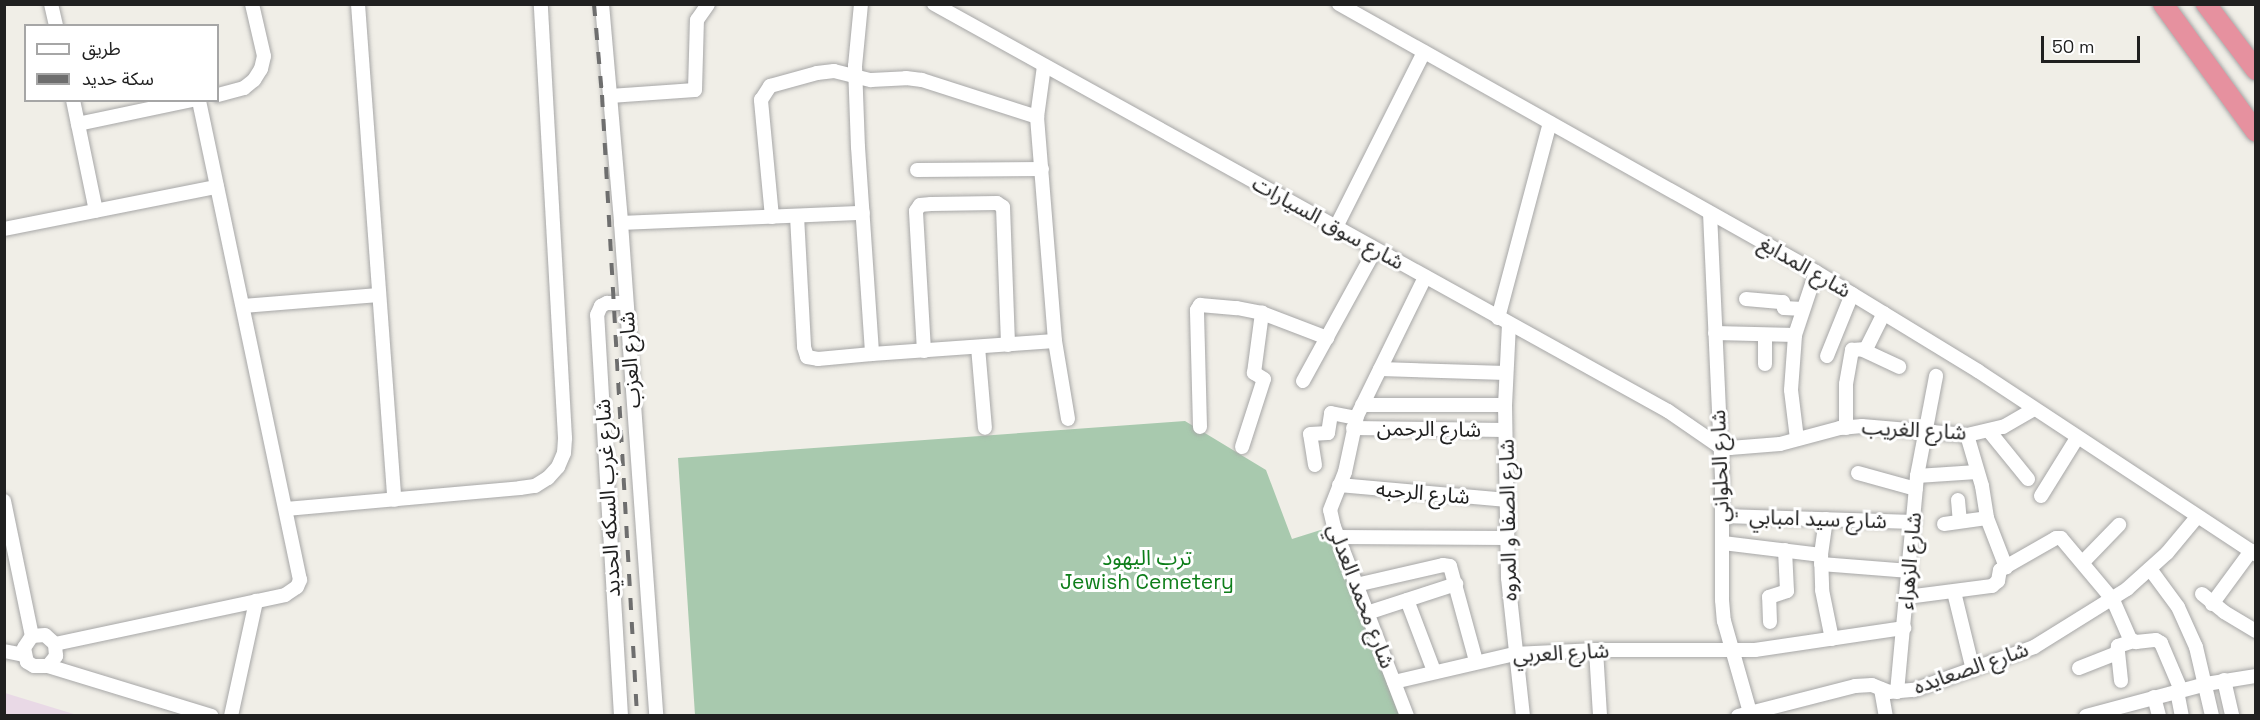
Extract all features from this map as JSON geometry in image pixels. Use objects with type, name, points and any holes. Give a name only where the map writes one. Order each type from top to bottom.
[{"type":"highway","points":[[2163,4],[2256,132]]},
{"type":"highway","points":[[2206,4],[2256,70]]},
{"type":"street","points":[[51,4],[56,24]]},
{"type":"street","points":[[219,95],[244,88],[254,80],[261,69],[264,56],[252,4]]},
{"type":"street","points":[[358,4],[394,500]]},
{"type":"street","points":[[286,509],[535,486],[548,478],[558,467],[564,453],[541,4]]},
{"type":"street","name":"شارع العزب","points":[[602,4],[621,223],[656,716]]},
{"type":"street","points":[[610,96],[695,90],[698,20],[708,4]]},
{"type":"street","name":"شارع سوق السيارات","points":[[934,4],[1668,411],[1719,446]]},
{"type":"street","name":"شارع المدابغ","points":[[1339,4],[1816,272],[2034,409],[2253,553]]},
{"type":"street","points":[[857,6],[856,77],[872,354]]},
{"type":"street","points":[[1336,227],[1424,52]]},
{"type":"street","points":[[1044,66],[1037,117],[1055,341],[1068,419]]},
{"type":"street","points":[[772,217],[761,100],[764,92],[770,86],[817,73],[845,72],[871,80],[906,78],[922,80],[1037,117]]},
{"type":"street","points":[[73,102],[96,211]]},
{"type":"street","points":[[78,124],[182,102]]},
{"type":"street","points":[[55,644],[292,592],[300,580],[199,102]]},
{"type":"street","name":"شارع الصفا و المروه","points":[[1523,716],[1514,654],[1507,538],[1504,321],[1550,123]]},
{"type":"street","points":[[917,170],[1042,169]]},
{"type":"street","points":[[4,229],[217,187]]},
{"type":"street","points":[[924,351],[916,212],[920,205],[931,204],[997,203],[1003,207],[1008,345]]},
{"type":"street","points":[[621,223],[863,213]]},
{"type":"street","name":"شارع الحلواني","points":[[1710,213],[1723,516],[1722,600],[1747,714]]},
{"type":"street","points":[[797,216],[804,348],[807,357],[818,359],[1055,341]]},
{"type":"street","points":[[1303,381],[1375,250]]},
{"type":"street","points":[[1797,439],[1791,390],[1795,336],[1816,272]]},
{"type":"street","name":"شارع محمد العدلي","points":[[1407,716],[1338,537],[1330,510],[1347,466],[1354,423],[1425,278]]},
{"type":"street","points":[[1827,356],[1852,294]]},
{"type":"street","points":[[243,306],[379,295]]},
{"type":"street","points":[[1746,299],[1783,302],[1784,308],[1803,309]]},
{"type":"street","name":"شارع غرب السكه الحديد","points":[[621,716],[597,315],[601,306],[607,303],[626,303]]},
{"type":"street","points":[[1200,427],[1198,306],[1204,304],[1237,308],[1262,314],[1327,338]]},
{"type":"street","points":[[1863,350],[1884,313]]},
{"type":"street","points":[[1242,447],[1264,379],[1254,373],[1262,314]]},
{"type":"street","points":[[1715,333],[1795,336]]},
{"type":"street","points":[[1765,335],[1765,364]]},
{"type":"street","points":[[978,347],[985,428]]},
{"type":"street","points":[[1846,428],[1845,391],[1852,350],[1863,350],[1899,367]]},
{"type":"street","points":[[1380,369],[1506,373]]},
{"type":"street","name":"شارع الزهراء","points":[[1897,692],[1910,571],[1916,482],[1936,376]]},
{"type":"street","points":[[1362,405],[1505,405]]},
{"type":"street","name":"شارع الغريب","points":[[1719,446],[1744,447],[1797,439],[1846,428],[1884,426],[1967,435],[1989,431],[2020,418],[2034,409]]},
{"type":"street","name":"شارع الرحمن","points":[[1315,465],[1310,434],[1329,432],[1331,413],[1354,423],[1505,430]]},
{"type":"street","points":[[1989,431],[2028,479]]},
{"type":"street","points":[[1967,435],[1987,518],[2006,567]]},
{"type":"street","points":[[2041,496],[2078,438]]},
{"type":"street","points":[[1858,473],[1916,482],[1977,472]]},
{"type":"street","name":"شارع الرحبه","points":[[1339,485],[1507,500]]},
{"type":"street","points":[[1958,500],[1960,522]]},
{"type":"street","points":[[4,501],[32,636],[24,648],[24,655]]},
{"type":"street","name":"شارع سيد امبابي","points":[[1723,516],[1914,522]]},
{"type":"street","name":"شارع الصعايده","points":[[1747,714],[1855,686],[1872,686],[1897,692],[1914,690],[2034,647],[2113,600],[2150,569],[2197,517]]},
{"type":"street","points":[[1944,524],[1987,518]]},
{"type":"street","points":[[1826,519],[1821,559],[1822,590],[1832,639]]},
{"type":"street","points":[[2083,562],[2119,525]]},
{"type":"street","points":[[1338,537],[1507,538]]},
{"type":"street","points":[[1907,597],[1954,592],[1996,584],[2000,571],[2059,538],[2064,540],[2113,600],[2128,636],[2133,641]]},
{"type":"street","points":[[1723,543],[1785,550],[1821,559],[1910,571]]},
{"type":"street","points":[[1770,622],[1769,597],[1786,594],[1787,591],[1785,550]]},
{"type":"street","points":[[2212,604],[2253,553]]},
{"type":"street","points":[[1356,585],[1443,565],[1452,567],[1476,661]]},
{"type":"street","points":[[2150,569],[2178,607],[2186,624],[2200,659],[2212,716]]},
{"type":"street","points":[[1367,613],[1456,584]]},
{"type":"street","points":[[1954,592],[1973,670]]},
{"type":"street","points":[[2202,594],[2212,604],[2256,631]]},
{"type":"street","points":[[1407,600],[1434,671]]},
{"type":"street","points":[[231,716],[256,601]]},
{"type":"street","name":"شارع العربي","points":[[1394,682],[1476,661],[1514,654],[1596,650],[1732,651],[1904,628]]},
{"type":"street","points":[[32,636],[45,635],[55,644],[56,656],[48,666]]},
{"type":"street","points":[[2121,681],[2118,646],[2133,641],[2160,641],[2179,691],[2182,716]]},
{"type":"street","points":[[1596,650],[1600,716]]},
{"type":"street","points":[[4,651],[24,655],[34,666],[48,666],[212,716]]},
{"type":"street","points":[[2079,668],[2118,652]]},
{"type":"street","points":[[2086,716],[2125,711],[2154,697],[2224,680],[2256,676]]},
{"type":"street","points":[[2224,680],[2232,716]]},
{"type":"street","points":[[1881,689],[1886,716]]},
{"type":"street","points":[[2154,697],[2159,716]]},
{"type":"shaded area","points":[[5,693],[77,715],[5,715]]},
{"type":"green space","name":"ترب اليهود Jewish Cemetery","points":[[1185,421],[1266,470],[1292,539],[1327,528],[1399,715],[695,715],[678,458]]},
{"type":"railway","points":[[594,4],[602,95],[637,716]]}]
